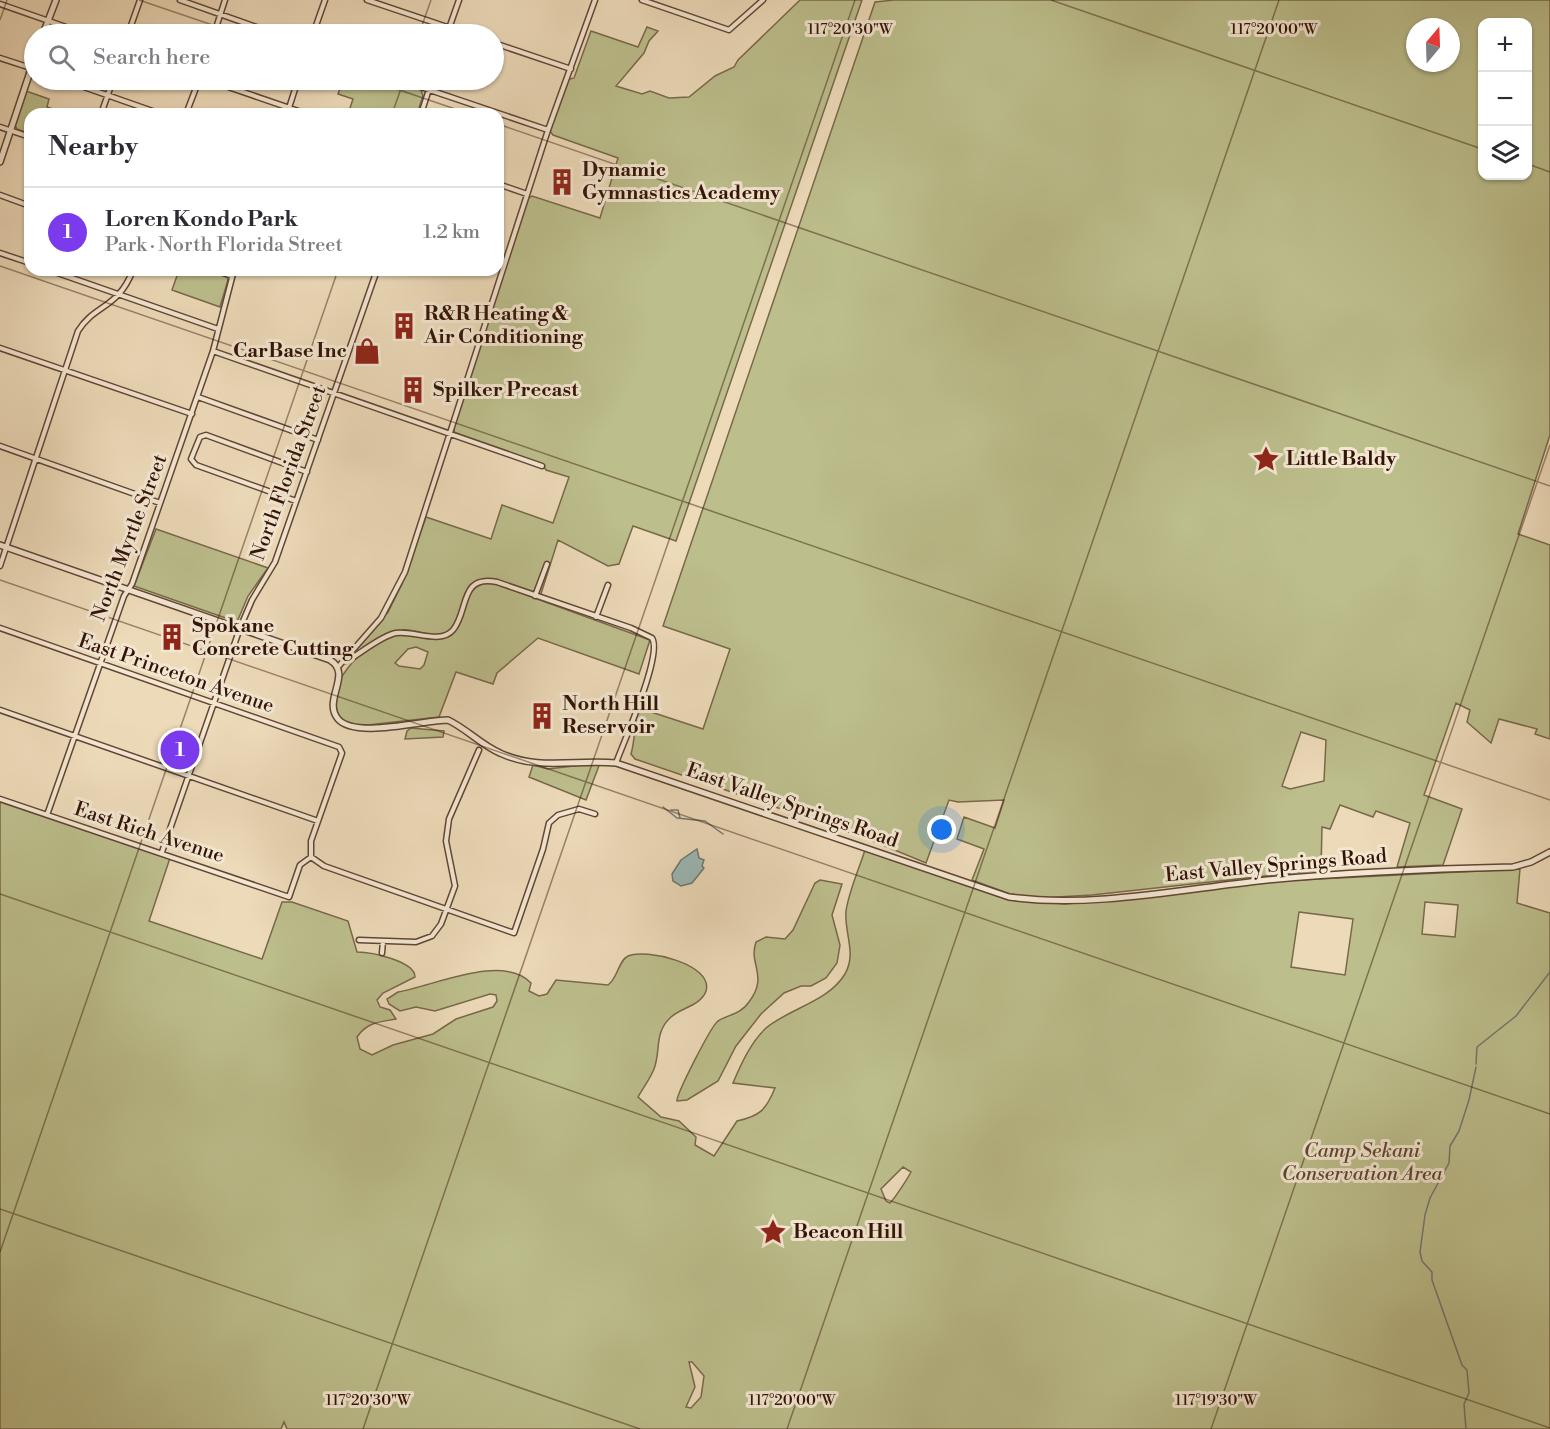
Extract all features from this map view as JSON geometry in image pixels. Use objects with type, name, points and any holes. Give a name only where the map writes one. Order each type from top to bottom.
[{"type":"street","points":[[47,24],[56,0]]},
{"type":"street","points":[[132,24],[140,0]]},
{"type":"street","points":[[180,0],[247,24]]},
{"type":"street","points":[[217,24],[225,0]]},
{"type":"street","points":[[317,24],[325,0]]},
{"type":"street","points":[[367,0],[438,24]]},
{"type":"street","points":[[451,24],[459,0]]},
{"type":"street","points":[[504,263],[548,130],[595,0]]},
{"type":"street","points":[[642,0],[724,30],[732,30],[763,0]]},
{"type":"street","points":[[752,0],[757,6]]},
{"type":"street","points":[[0,4],[57,24]]},
{"type":"street","points":[[504,46],[571,69]]},
{"type":"street","points":[[0,58],[24,66]]},
{"type":"street","points":[[0,162],[26,90]]},
{"type":"street","points":[[93,90],[144,108]]},
{"type":"street","points":[[103,108],[110,90]]},
{"type":"street","points":[[188,108],[195,90]]},
{"type":"street","points":[[238,90],[289,107],[295,90]]},
{"type":"street","points":[[423,108],[429,90]]},
{"type":"street","points":[[432,90],[484,108]]},
{"type":"street","points":[[504,115],[548,130]]},
{"type":"street","points":[[0,127],[24,135]]},
{"type":"street","points":[[504,186],[526,194]]},
{"type":"street","points":[[0,195],[24,204]]},
{"type":"street","points":[[0,253],[24,261]]},
{"type":"street","points":[[66,276],[218,329]]},
{"type":"street","points":[[0,566],[80,328],[120,295],[130,276]]},
{"type":"street","name":"North Myrtle Street","points":[[47,815],[198,397],[213,351],[232,276]]},
{"type":"street","name":"North Florida Street","points":[[162,852],[240,628],[252,600],[275,562],[375,276]]},
{"type":"street","points":[[0,544],[325,658],[338,667],[381,618],[400,584],[500,276]]},
{"type":"street","points":[[0,348],[192,414]]},
{"type":"street","points":[[213,351],[542,466]]},
{"type":"street","points":[[198,397],[318,440]]},
{"type":"street","points":[[296,501],[196,465],[191,459],[200,437],[206,435],[307,472]]},
{"type":"street","points":[[0,446],[160,503]]},
{"type":"street","points":[[535,596],[547,564]]},
{"type":"street","points":[[344,661],[349,661],[373,641],[394,633],[411,632],[441,636],[448,634],[458,622],[468,592],[478,582],[493,581],[637,631],[654,640],[653,654],[643,692],[616,763]]},
{"type":"street","points":[[596,617],[608,585]]},
{"type":"street","name":"East Princeton Avenue","points":[[0,628],[342,750],[318,821]]},
{"type":"street","name":"East Valley Springs Road","points":[[338,667],[339,676],[333,708],[339,720],[350,726],[410,725],[448,720],[485,745],[523,761],[550,765],[595,761],[616,763],[1009,897],[1038,901],[1085,900],[1316,875],[1513,867],[1531,862],[1550,852]]},
{"type":"street","points":[[0,710],[318,821],[312,841],[311,857],[324,866],[514,933],[543,849],[549,823],[558,815],[579,809],[595,814]]},
{"type":"street","points":[[359,940],[425,940],[437,931],[448,909],[455,886],[447,852],[447,829],[453,808],[478,750]]},
{"type":"street","name":"East Rich Avenue","points":[[0,799],[162,852],[289,897],[300,865],[311,857]]},
{"type":"street","points":[[382,953],[383,941]]},
{"type":"green space","points":[[800,0],[862,0],[676,541],[633,526],[619,564],[608,566],[558,540],[540,597],[497,580],[478,580],[467,592],[457,620],[448,632],[432,635],[408,630],[393,632],[378,638],[349,658],[388,612],[402,584],[426,517],[491,539],[502,505],[553,523],[569,477],[546,470],[543,465],[455,433],[453,427],[528,198],[532,196],[600,218],[618,158],[553,135],[550,131],[567,80],[574,78],[591,31],[638,47],[647,27],[658,31],[649,41],[644,53],[616,86],[642,94],[650,91],[669,98],[689,97],[715,76],[734,67],[738,60]]},
{"type":"green space","points":[[894,0],[1550,0],[1550,435],[1518,534],[1550,545],[1550,739],[1535,734],[1537,729],[1499,719],[1491,743],[1467,722],[1470,710],[1456,703],[1424,795],[1462,809],[1443,865],[1397,867],[1410,823],[1376,811],[1373,817],[1340,805],[1330,829],[1322,827],[1321,870],[1092,895],[1039,898],[1010,894],[972,880],[984,849],[957,839],[964,817],[995,828],[1004,800],[958,802],[949,800],[926,863],[863,837],[635,759],[631,754],[639,708],[703,729],[730,649],[663,626],[875,2]],"holes":[[[1301,732],[1326,740],[1324,781],[1290,789],[1282,786]]]},
{"type":"green space","points":[[339,90],[421,90],[423,96],[419,108],[350,108],[353,99],[338,94]]},
{"type":"green space","points":[[26,91],[49,99],[47,107],[50,108],[24,108],[24,132],[17,129],[15,125]]},
{"type":"green space","points":[[177,276],[224,276],[228,280],[220,307],[172,290]]},
{"type":"green space","points":[[156,529],[268,568],[248,596],[237,622],[134,586]]},
{"type":"green space","points":[[490,582],[650,640],[639,674],[538,638],[497,673],[493,684],[456,672],[439,717],[359,726],[342,720],[336,708],[335,695],[339,682],[357,658],[369,647],[393,635],[405,633],[444,638],[457,624],[468,597],[480,584]],"holes":[[[416,647],[428,652],[424,665],[420,669],[399,666],[395,663],[408,649]]]},
{"type":"green space","points":[[411,728],[444,731],[443,737],[405,739],[407,731]]},
{"type":"green space","points":[[173,730],[198,739],[186,771],[161,763]]},
{"type":"green space","points":[[600,763],[586,800],[529,777],[533,765],[548,769]]},
{"type":"green space","name":"Camp Sekani Conservation Area","points":[[0,801],[170,858],[149,921],[262,959],[282,902],[292,902],[348,921],[357,952],[391,958],[408,966],[415,977],[383,993],[377,1000],[380,1007],[390,1010],[396,1019],[379,1022],[365,1028],[357,1037],[360,1049],[372,1055],[393,1045],[433,1034],[456,1019],[493,1007],[497,1001],[496,995],[490,994],[435,1011],[416,1007],[400,1011],[389,1004],[387,999],[398,992],[467,974],[503,971],[518,975],[531,983],[529,991],[539,996],[547,994],[556,980],[608,985],[625,958],[637,954],[662,956],[689,966],[700,973],[706,981],[706,991],[700,1000],[674,1015],[665,1024],[660,1036],[654,1069],[638,1097],[661,1117],[679,1121],[696,1137],[695,1145],[714,1156],[737,1121],[761,1111],[775,1088],[733,1083],[756,1040],[766,1028],[776,1021],[829,991],[845,974],[850,958],[846,911],[865,850],[1006,899],[1065,904],[1278,881],[1520,869],[1517,903],[1550,913],[1550,1429],[287,1429],[284,1422],[281,1429],[0,1429]],"holes":[[[1425,902],[1458,905],[1455,937],[1422,934]],[[1299,912],[1353,919],[1345,975],[1291,967]],[[903,1167],[911,1172],[890,1203],[886,1201],[881,1189]],[[689,1362],[692,1362],[704,1376],[701,1397],[691,1408],[686,1407],[695,1387]]]},
{"type":"green space","points":[[820,880],[842,884],[832,915],[840,945],[837,963],[826,978],[811,986],[801,986],[784,993],[761,1014],[736,1046],[718,1081],[687,1100],[677,1101],[688,1074],[714,1026],[718,1021],[742,1009],[755,993],[758,977],[754,957],[756,942],[766,937],[785,939],[793,930],[815,883]]},
{"type":"water","points":[[697,849],[699,858],[704,860],[702,866],[704,868],[692,883],[681,886],[673,881],[672,874],[681,860]]},
{"type":"waterway","points":[[663,807],[677,818],[705,821],[723,834]]},
{"type":"waterway","points":[[671,810],[678,810],[680,818]]},
{"type":"waterway","points":[[1476,1064],[1477,1047],[1516,1016],[1550,972]]},
{"type":"waterway","points":[[1466,1429],[1464,1404],[1469,1393],[1467,1370],[1462,1365],[1432,1280],[1432,1272],[1422,1261],[1420,1252],[1425,1215],[1430,1198],[1449,1163],[1450,1146],[1459,1131],[1476,1067]]},
{"type":"place","name":"Dynamic Gymnastics Academy","points":[[562,182]]},
{"type":"place","name":"R&R Heating & Air Conditioning","points":[[404,326]]},
{"type":"place","name":"CarBase Inc","points":[[367,351]]},
{"type":"place","name":"Spilker Precast","points":[[413,390]]},
{"type":"place","name":"Little Baldy","points":[[1266,459]]},
{"type":"place","name":"Spokane Concrete Cutting","points":[[172,637]]},
{"type":"place","name":"North Hill Reservoir","points":[[542,716]]},
{"type":"place","name":"Loren Kondo Park","points":[[180,750]]},
{"type":"place","name":"Beacon Hill","points":[[773,1232]]}]
